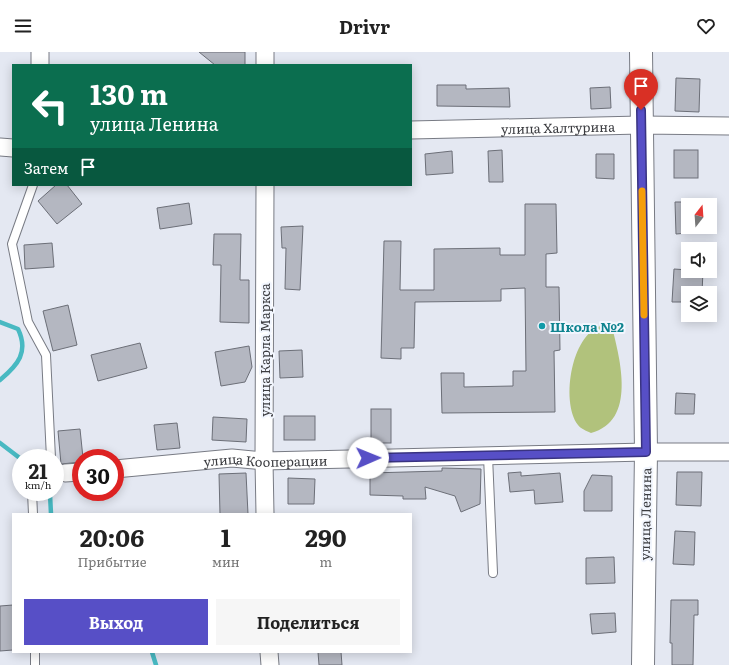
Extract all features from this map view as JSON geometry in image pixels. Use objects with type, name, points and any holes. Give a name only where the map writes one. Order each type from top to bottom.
[{"type":"street","points":[[40,52],[40,64]]},
{"type":"street","points":[[265,52],[265,64]]},
{"type":"street","name":"улица Ленина","points":[[642,52],[641,125],[646,452],[643,665]]},
{"type":"street","name":"улица Халтурина","points":[[412,130],[641,125],[729,126]]},
{"type":"street","points":[[0,147],[12,148]]},
{"type":"street","name":"улица Карла Маркса","points":[[265,186],[265,513]]},
{"type":"street","name":"улица Кооперации","points":[[124,468],[232,458],[264,461],[646,452],[729,452]]},
{"type":"street","points":[[269,653],[270,665]]},
{"type":"lane","points":[[33,186],[12,244],[28,322],[46,355],[51,449]]},
{"type":"lane","points":[[488,456],[493,573]]},
{"type":"lane","points":[[32,501],[33,513]]},
{"type":"lane","points":[[35,653],[35,665]]},
{"type":"green space","points":[[605,325],[612,327],[619,355],[622,388],[620,403],[615,416],[605,426],[591,433],[578,425],[573,414],[570,400],[572,368],[577,352],[584,339],[594,329]]},
{"type":"building","points":[[199,52],[245,52],[245,64],[214,64]]},
{"type":"building","points":[[676,78],[700,79],[699,112],[675,111]]},
{"type":"building","points":[[437,85],[466,85],[466,89],[509,88],[510,107],[437,106]]},
{"type":"building","points":[[610,87],[611,108],[591,109],[590,88]]},
{"type":"building","points":[[502,150],[503,182],[489,182],[488,151]]},
{"type":"building","points":[[674,150],[698,150],[698,178],[674,178]]},
{"type":"building","points":[[452,151],[453,173],[426,175],[425,154]]},
{"type":"building","points":[[596,154],[614,154],[614,179],[596,178]]},
{"type":"building","points":[[55,186],[68,186],[82,204],[57,224],[38,201]]},
{"type":"building","points":[[675,202],[681,202],[681,234],[676,234]]},
{"type":"building","points":[[189,203],[192,224],[160,229],[157,208]]},
{"type":"building","name":"Школа №2","points":[[525,204],[556,204],[557,253],[546,254],[546,287],[559,287],[560,350],[554,351],[555,412],[442,413],[441,373],[464,373],[464,387],[513,386],[513,371],[526,371],[525,288],[501,289],[501,301],[415,302],[414,348],[401,348],[401,359],[381,358],[384,241],[401,241],[400,290],[434,290],[434,249],[500,248],[500,255],[525,255]]},
{"type":"building","points":[[303,226],[300,290],[285,289],[286,248],[282,248],[281,227]]},
{"type":"building","points":[[214,234],[241,234],[240,280],[249,280],[249,323],[220,322],[221,265],[213,265]]},
{"type":"building","points":[[52,243],[54,267],[25,269],[24,245]]},
{"type":"building","points":[[674,269],[681,269],[681,278],[703,278],[702,286],[681,286],[681,302],[672,302]]},
{"type":"building","points":[[68,305],[77,345],[53,351],[43,311]]},
{"type":"building","points":[[140,343],[147,368],[98,381],[91,355]]},
{"type":"building","points":[[249,346],[252,367],[245,382],[221,386],[215,352]]},
{"type":"building","points":[[302,350],[303,377],[280,378],[279,351]]},
{"type":"building","points":[[676,393],[695,394],[694,414],[675,414]]},
{"type":"building","points":[[371,409],[391,409],[391,443],[371,443]]},
{"type":"building","points":[[284,416],[315,416],[315,440],[284,440]]},
{"type":"building","points":[[213,417],[247,419],[246,442],[212,440]]},
{"type":"building","points":[[177,423],[180,448],[157,450],[154,425]]},
{"type":"building","points":[[80,429],[82,449],[72,449],[72,463],[64,464],[64,449],[60,449],[58,431]]},
{"type":"building","points":[[442,468],[481,469],[480,504],[461,512],[455,496],[425,487],[426,499],[403,499],[403,496],[370,495],[370,473],[442,471]]},
{"type":"building","points":[[521,472],[521,476],[560,473],[563,502],[535,504],[534,490],[510,492],[508,473]]},
{"type":"building","points":[[677,472],[702,472],[701,506],[676,505]]},
{"type":"building","points":[[246,473],[248,513],[220,513],[219,474]]},
{"type":"building","points":[[592,475],[612,476],[612,511],[584,511],[584,491]]},
{"type":"building","points":[[288,478],[315,479],[314,504],[288,504]]},
{"type":"building","points":[[675,531],[695,532],[694,565],[673,564]]},
{"type":"building","points":[[614,557],[615,583],[586,584],[586,558]]},
{"type":"building","points":[[671,600],[698,600],[698,615],[694,615],[693,665],[672,665],[672,643],[670,643]]},
{"type":"building","points":[[12,605],[12,650],[0,651],[0,606]]},
{"type":"building","points":[[615,613],[616,632],[592,634],[590,614]]},
{"type":"building","points":[[318,653],[341,653],[342,665],[319,665]]},
{"type":"waterway","points":[[0,322],[18,329],[22,345],[22,351],[17,363],[0,380]]},
{"type":"waterway","points":[[0,443],[12,452]]},
{"type":"waterway","points":[[50,501],[51,513]]},
{"type":"waterway","points":[[152,653],[156,665]]},
{"type":"slow traffic","points":[[642,191],[644,315]]},
{"type":"place","name":"Школа №2","points":[[542,326]]},
{"type":"route","points":[[368,458],[646,452],[641,110]]}]
